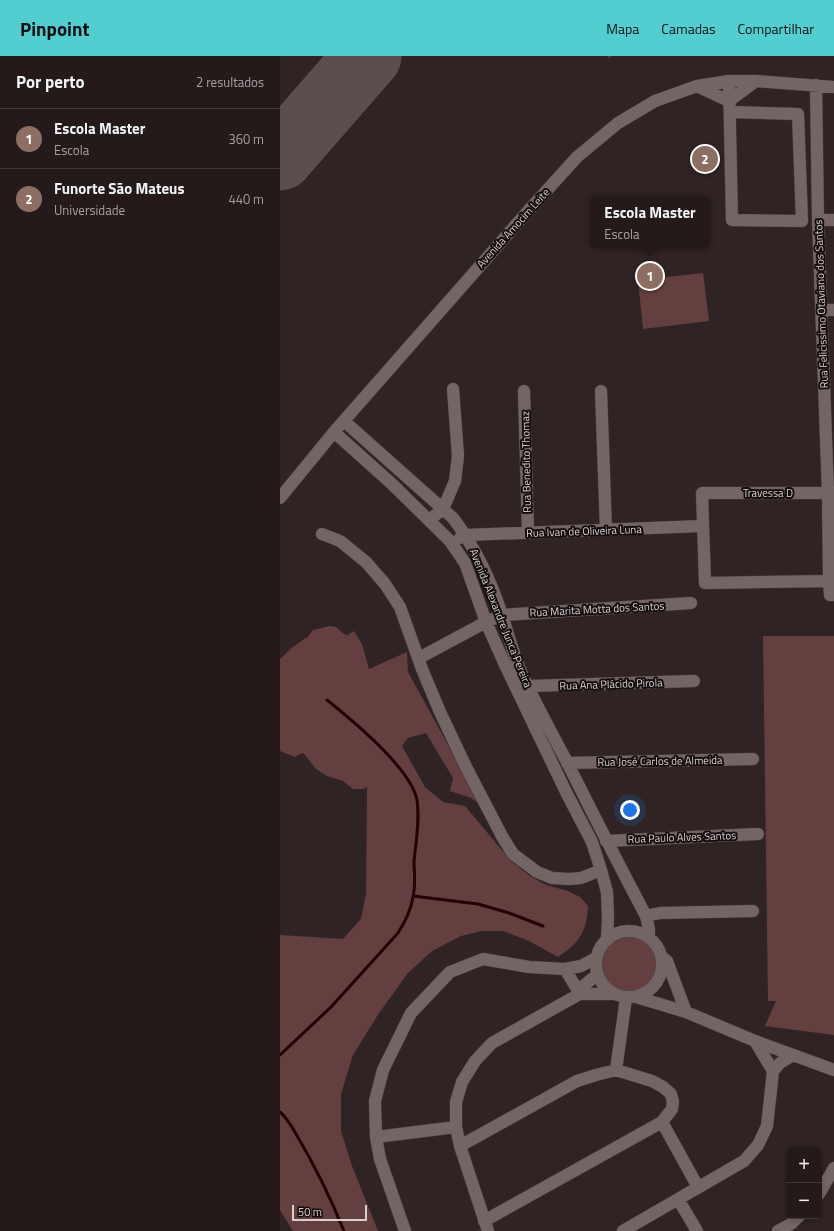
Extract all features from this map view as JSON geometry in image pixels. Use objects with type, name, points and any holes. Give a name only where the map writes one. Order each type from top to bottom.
[{"type":"street","name":"Avenida Amocim Leite","points":[[280,498],[334,432],[529,210],[577,157],[618,123],[655,100],[697,86],[729,81],[756,81],[834,87]]},
{"type":"street","points":[[697,86],[730,107],[798,114],[802,221],[732,220],[730,107],[729,81]]},
{"type":"street","points":[[730,107],[756,81]]},
{"type":"street","name":"Rua Felicissimo Otaviano dos Santos","points":[[816,85],[821,310],[829,400],[831,493],[830,581],[832,595]]},
{"type":"street","points":[[818,220],[834,220]]},
{"type":"street","points":[[821,310],[834,310]]},
{"type":"street","points":[[429,520],[443,509],[455,481],[458,456],[453,389]]},
{"type":"street","name":"Rua Benedito Thomaz","points":[[524,391],[528,532]]},
{"type":"street","points":[[601,391],[606,530]]},
{"type":"street","name":"Avenida Alexandre Junca Pereira","points":[[344,421],[454,518],[466,535],[477,555],[502,615],[508,640],[528,686],[606,841],[646,916],[649,929],[649,938]]},
{"type":"street","name":"Avenida Alexandre Junca Pereira","points":[[334,432],[392,484],[429,520],[450,541],[465,563],[486,622],[506,667],[567,794],[592,842],[607,892],[607,940]]},
{"type":"street","name":"Travessa D","points":[[702,526],[702,493],[831,493]]},
{"type":"street","points":[[702,526],[705,583],[830,581]]},
{"type":"street","name":"Rua Ivan de Oliveira Luna","points":[[450,541],[466,535],[702,526]]},
{"type":"street","points":[[322,534],[340,541],[366,562],[385,584],[400,607],[422,669],[440,712],[462,760],[513,854],[536,872],[552,878],[581,878],[601,870]]},
{"type":"street","name":"Rua Marita Motta dos Santos","points":[[419,658],[502,615],[691,603]]},
{"type":"street","name":"Rua Ana Plácido Pirola","points":[[528,686],[694,682]]},
{"type":"street","name":"Rua José Carlos de Almeida","points":[[567,763],[753,759]]},
{"type":"street","name":"Rua Paulo Alves Santos","points":[[606,841],[758,834]]},
{"type":"street","points":[[646,916],[660,913],[754,911]]},
{"type":"street","points":[[614,994],[602,985],[597,975],[595,965],[596,958],[602,945],[607,940],[613,935],[627,931],[642,934],[649,938],[654,943],[661,956],[662,964],[661,972],[655,985],[643,994],[631,997]]},
{"type":"street","points":[[661,956],[667,961],[686,1012]]},
{"type":"street","points":[[405,1231],[380,1159],[376,1137],[375,1101],[383,1070],[411,1013],[450,972],[483,958],[529,967],[565,969],[582,966],[596,958]]},
{"type":"street","points":[[565,969],[579,992]]},
{"type":"street","points":[[460,1146],[577,1081],[616,1070],[664,1086],[671,1094],[673,1102],[672,1108],[662,1122],[486,1226],[460,1146],[456,1128],[456,1102],[462,1082],[475,1061],[492,1043],[579,992],[597,975]]},
{"type":"street","points":[[579,992],[614,994],[631,997],[686,1012],[755,1041],[834,1070]]},
{"type":"street","points":[[616,1070],[631,997]]},
{"type":"street","points":[[755,1041],[773,1071]]},
{"type":"street","points":[[623,1231],[744,1161],[758,1145],[767,1126],[773,1071],[780,1063],[793,1055]]},
{"type":"street","points":[[662,1122],[698,1187]]},
{"type":"street","points":[[376,1137],[456,1128]]},
{"type":"street","points":[[822,1189],[834,1168]]},
{"type":"street","points":[[678,1199],[697,1231]]},
{"type":"street","points":[[778,1231],[791,1224],[796,1219]]},
{"type":"shaded area","points":[[703,273],[709,321],[643,329],[638,280]]},
{"type":"shaded area","points":[[330,626],[336,627],[344,634],[348,635],[354,631],[362,644],[369,669],[407,652],[408,672],[481,805],[471,798],[450,791],[453,778],[426,733],[408,738],[402,746],[425,787],[443,802],[465,806],[511,861],[530,876],[546,885],[568,891],[580,897],[588,906],[584,930],[576,942],[558,957],[527,940],[503,931],[482,931],[461,936],[432,951],[408,973],[379,1013],[353,1055],[341,1094],[341,1131],[352,1166],[378,1231],[293,1231],[280,1210],[280,935],[343,939],[361,919],[366,894],[367,787],[364,789],[353,789],[343,781],[327,776],[316,769],[302,753],[295,757],[280,751],[280,659],[293,647],[308,637],[313,630]]},
{"type":"shaded area","points":[[763,636],[834,636],[834,1035],[765,1026],[776,1001],[768,1001]]},
{"type":"shaded area","points":[[629,937],[644,942],[652,950],[657,965],[652,980],[644,988],[629,993],[614,988],[606,980],[601,965],[606,950],[614,942]]},
{"type":"waterway","points":[[280,1055],[331,1007],[398,933],[409,911],[414,892],[414,861],[418,815],[417,800],[412,788],[404,774],[379,746],[365,732],[327,700]]},
{"type":"waterway","points":[[413,896],[478,904],[509,913],[543,926]]},
{"type":"waterway","points":[[280,1112],[291,1126],[309,1157],[328,1194],[344,1231]]},
{"type":"runway","points":[[280,157],[368,56]]},
{"type":"place","name":"Funorte São Mateus","points":[[705,159]]},
{"type":"place","name":"Escola Master","points":[[650,276]]}]
